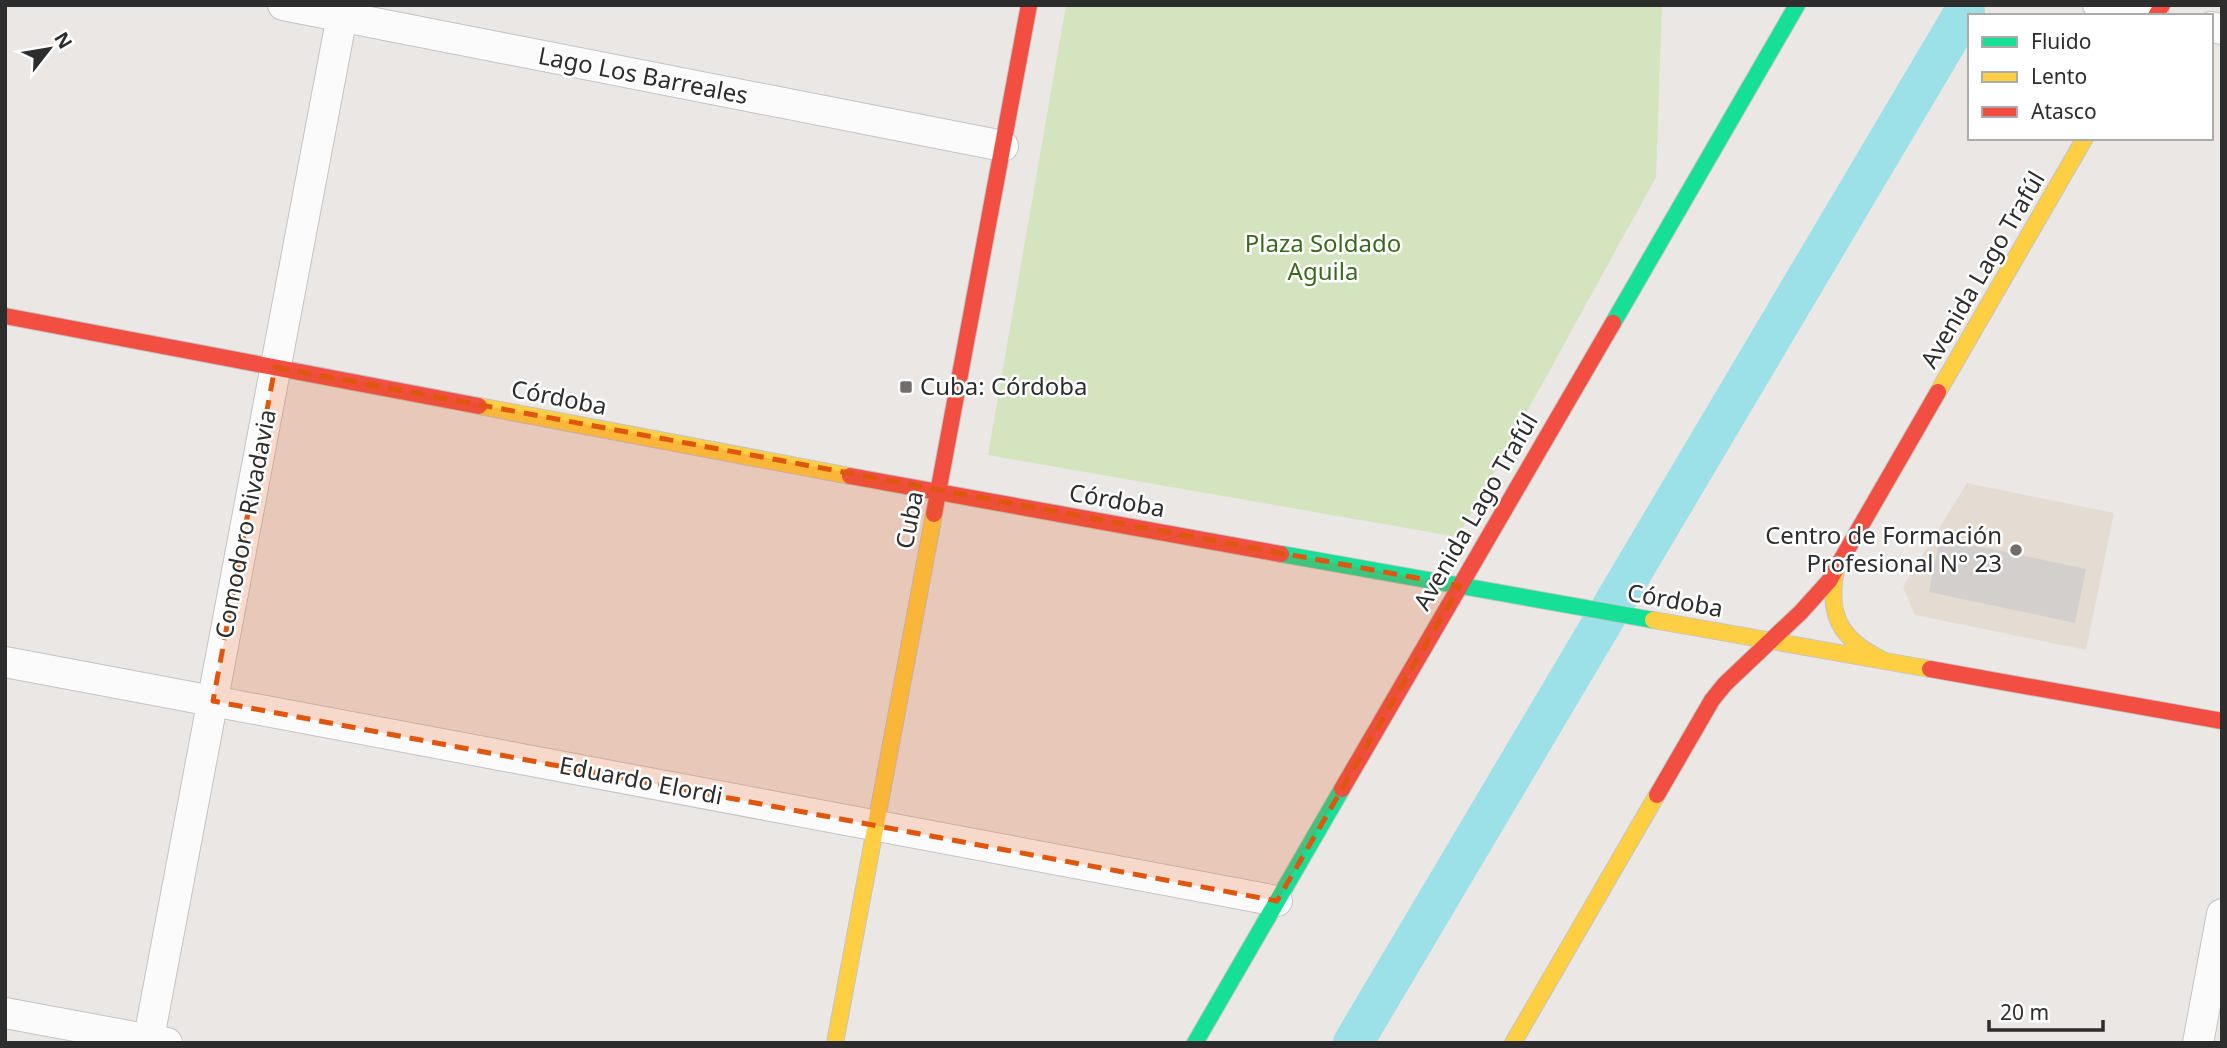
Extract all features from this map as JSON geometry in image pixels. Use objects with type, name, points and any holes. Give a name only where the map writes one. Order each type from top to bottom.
[{"type":"main road","name":"Cuba","points":[[835,1043],[1029,5]]},
{"type":"main road","name":"Avenida Lago Trafúl","points":[[1195,1043],[1797,5]]},
{"type":"main road","name":"Avenida Lago Trafúl","points":[[1513,1043],[1712,700],[1736,670],[1811,604],[1836,570],[2084,140]]},
{"type":"main road","name":"Córdoba","points":[[5,316],[938,493],[2222,722]]},
{"type":"main road","name":"Avenida Lago Trafúl","points":[[1836,570],[1831,600],[1839,625],[1858,646],[1889,662]]},
{"type":"street","name":"Lago Los Barreales","points":[[283,5],[342,11],[1003,146]]},
{"type":"street","points":[[2098,5],[2144,14]]},
{"type":"street","name":"Comodoro Rivadavia","points":[[155,1042],[213,701],[342,11]]},
{"type":"street","name":"Eduardo Elordi","points":[[5,662],[1277,901]]},
{"type":"street","points":[[2198,1043],[2222,914]]},
{"type":"street","points":[[5,1013],[155,1042]]},
{"type":"highlighted area","points":[[275,367],[1460,586],[1277,901],[213,701]]},
{"type":"shaded area","name":"Centro de Formación Profesional N° 23","points":[[1967,483],[2114,513],[2086,650],[1915,615],[1903,587]]},
{"type":"green space","name":"Plaza Soldado Aguila","points":[[1066,5],[1662,5],[1656,177],[1458,537],[988,455]]},
{"type":"building","points":[[1940,538],[2086,569],[2075,623],[1929,592]]},
{"type":"waterway","points":[[1353,1043],[1965,11]]},
{"type":"traffic: fast","points":[[1613,323],[1797,5]]},
{"type":"traffic: fast","points":[[1281,554],[1653,620]]},
{"type":"traffic: fast","points":[[1195,1043],[1342,789]]},
{"type":"traffic: slow","points":[[1938,392],[2084,140]]},
{"type":"traffic: slow","points":[[479,406],[850,476]]},
{"type":"traffic: slow","points":[[835,1043],[934,514]]},
{"type":"traffic: slow","points":[[1836,570],[1833,600],[1840,624],[1855,643],[1881,659]]},
{"type":"traffic: slow","points":[[1653,620],[1930,669]]},
{"type":"traffic: slow","points":[[1513,1043],[1657,795]]},
{"type":"traffic: jam","points":[[934,514],[1029,5]]},
{"type":"traffic: jam","points":[[2157,14],[2162,5]]},
{"type":"traffic: jam","points":[[5,316],[479,406]]},
{"type":"traffic: jam","points":[[1342,789],[1613,323]]},
{"type":"traffic: jam","points":[[1657,795],[1712,700],[1829,581],[1938,392]]},
{"type":"traffic: jam","points":[[850,476],[1281,554]]},
{"type":"traffic: jam","points":[[1930,669],[2222,721]]},
{"type":"place","name":"Cuba: Córdoba","points":[[906,387]]},
{"type":"place","name":"Centro de Formación Profesional N° 23","points":[[2016,550]]}]
